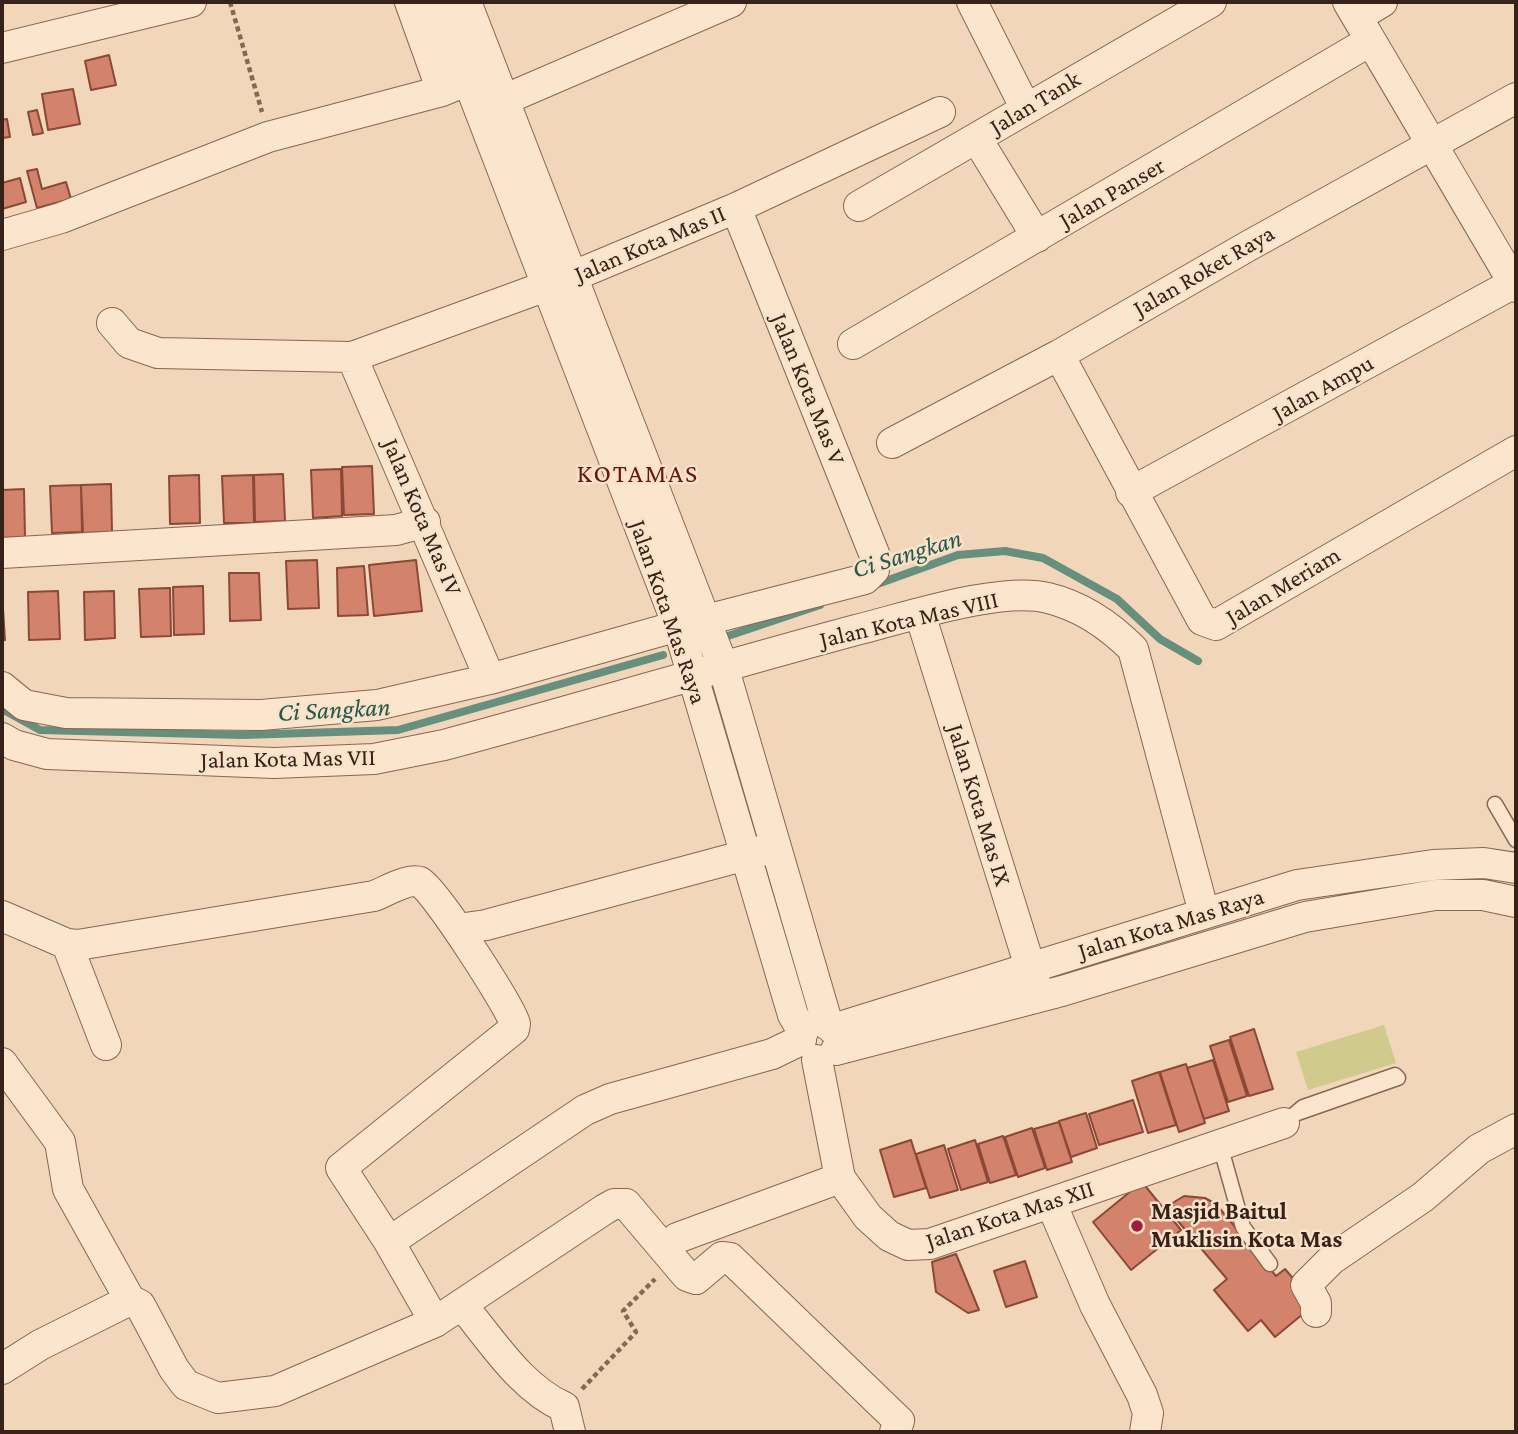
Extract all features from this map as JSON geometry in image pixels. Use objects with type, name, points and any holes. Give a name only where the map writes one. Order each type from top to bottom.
[{"type":"street","points":[[2,48],[191,2]]},
{"type":"street","points":[[2,235],[75,212],[268,137],[455,85],[410,2]]},
{"type":"street","name":"Jalan Kota Mas Raya","points":[[439,2],[455,85],[492,105]]},
{"type":"street","name":"Jalan Kota Mas Raya","points":[[466,2],[492,105],[558,281],[692,623],[723,666],[775,847],[818,1044]]},
{"type":"street","points":[[492,105],[731,2]]},
{"type":"street","points":[[972,2],[1025,107]]},
{"type":"street","name":"Jalan Tank","points":[[859,206],[977,139],[1025,107],[1211,2]]},
{"type":"street","name":"Jalan Panser","points":[[853,344],[1037,237],[1382,2]]},
{"type":"street","points":[[1358,20],[1515,285]]},
{"type":"street","name":"Jalan Roket Raya","points":[[892,443],[1059,355],[1250,244],[1516,98]]},
{"type":"street","name":"Jalan Kota Mas II","points":[[352,356],[558,281],[736,208],[940,112]]},
{"type":"street","points":[[977,139],[1037,237]]},
{"type":"street","name":"Jalan Kota Mas V","points":[[692,623],[865,579],[874,570],[875,556],[736,208]]},
{"type":"street","name":"Jalan Ampu","points":[[1131,492],[1515,285]]},
{"type":"street","points":[[112,323],[129,343],[158,353],[352,356]]},
{"type":"street","name":"Jalan Meriam","points":[[1059,355],[1202,621],[1216,625],[1516,451]]},
{"type":"street","name":"Jalan Kota Mas IV","points":[[352,356],[490,679]]},
{"type":"street","points":[[2,553],[396,530],[425,522]]},
{"type":"street","name":"Jalan Kota Mas VIII","points":[[693,674],[920,614],[1008,596],[1047,598],[1078,610],[1112,629],[1133,649],[1204,913]]},
{"type":"street","name":"Jalan Kota Mas IX","points":[[920,614],[1040,997]]},
{"type":"street","points":[[2,687],[24,705],[66,713],[261,715],[377,705],[490,679],[692,623]]},
{"type":"street","name":"Jalan Kota Mas Raya","points":[[692,623],[693,674],[743,855],[793,1015],[818,1044]]},
{"type":"street","name":"Jalan Kota Mas VII","points":[[2,738],[14,745],[47,754],[261,763],[374,759],[454,742],[693,674]]},
{"type":"street","points":[[458,929],[485,925],[775,847]]},
{"type":"street","name":"Jalan Kota Mas Raya","points":[[818,1044],[1029,967],[1297,885],[1433,864],[1485,863],[1516,868]]},
{"type":"street","points":[[2,916],[67,944],[121,939],[374,896],[413,882],[426,886],[458,929],[514,1019],[514,1029],[341,1168],[388,1240],[435,1322]]},
{"type":"street","name":"Jalan Kota Mas Raya","points":[[818,1044],[1040,997],[1305,917],[1435,895],[1483,895],[1516,902]]},
{"type":"street","points":[[67,944],[106,1045]]},
{"type":"street","points":[[401,1234],[585,1110],[610,1099],[818,1044]]},
{"type":"street","name":"Jalan Kota Mas XII","points":[[818,1044],[822,1094],[840,1178],[868,1217],[888,1236],[908,1245],[930,1244],[1220,1145],[1290,1118]]},
{"type":"street","points":[[2,1063],[60,1142],[68,1189],[130,1300],[140,1305],[186,1385],[218,1398],[275,1391],[435,1322],[614,1204],[625,1204],[676,1249],[687,1276],[696,1279],[722,1257],[730,1258],[899,1421],[895,1432]]},
{"type":"street","points":[[1316,1312],[1316,1303],[1306,1285],[1332,1259],[1423,1197],[1479,1149],[1516,1129]]},
{"type":"street","points":[[676,1249],[840,1178]]},
{"type":"street","points":[[1051,1203],[1096,1305],[1142,1395],[1148,1413],[1145,1432]]},
{"type":"street","points":[[2,1369],[40,1345],[130,1300]]},
{"type":"street","points":[[462,1305],[515,1369],[567,1420]]},
{"type":"lane","points":[[1495,804],[1516,839]]},
{"type":"lane","points":[[1395,1075],[1398,1078],[1396,1080],[1290,1118],[1303,1107],[1395,1075]]},
{"type":"lane","points":[[1220,1145],[1243,1227],[1270,1264]]},
{"type":"path","points":[[230,2],[268,137]]},
{"type":"path","points":[[567,1420],[636,1332],[623,1311],[676,1249]]},
{"type":"shaded area","points":[[1384,1025],[1396,1063],[1308,1090],[1296,1052]]},
{"type":"building","points":[[109,55],[116,85],[91,90],[85,61]]},
{"type":"building","points":[[73,89],[80,124],[48,130],[42,94]]},
{"type":"building","points":[[37,110],[43,133],[33,135],[28,112]]},
{"type":"building","points":[[7,119],[10,137],[2,138],[2,120]]},
{"type":"building","points":[[37,169],[42,189],[66,182],[71,199],[37,208],[27,171]]},
{"type":"building","points":[[20,178],[26,202],[2,209],[2,183]]},
{"type":"building","points":[[372,466],[374,514],[344,515],[342,467]]},
{"type":"building","points":[[341,469],[342,516],[313,518],[311,470]]},
{"type":"building","points":[[283,474],[285,521],[255,522],[254,475]]},
{"type":"building","points":[[199,475],[200,523],[170,524],[169,476]]},
{"type":"building","points":[[253,475],[254,523],[224,523],[222,476]]},
{"type":"building","points":[[111,484],[112,532],[83,533],[81,485]]},
{"type":"building","points":[[81,485],[82,532],[52,533],[50,486]]},
{"type":"building","points":[[24,489],[25,537],[2,538],[2,490]]},
{"type":"building","points":[[317,560],[319,608],[288,609],[286,561]]},
{"type":"building","points":[[416,560],[422,611],[374,616],[369,565]]},
{"type":"building","points":[[364,566],[368,615],[338,616],[337,568]]},
{"type":"building","points":[[229,573],[259,573],[261,620],[230,621]]},
{"type":"building","points":[[203,586],[204,634],[174,635],[173,587]]},
{"type":"building","points":[[170,588],[171,636],[141,637],[139,589]]},
{"type":"building","points":[[58,591],[60,639],[29,640],[28,592]]},
{"type":"building","points":[[114,591],[115,638],[85,640],[84,592]]},
{"type":"building","points":[[2,593],[5,640],[2,641]]},
{"type":"building","points":[[1254,1029],[1273,1089],[1249,1096],[1230,1037]]},
{"type":"building","points":[[1229,1040],[1247,1096],[1228,1102],[1210,1046]]},
{"type":"building","points":[[1213,1060],[1229,1111],[1204,1119],[1187,1068]]},
{"type":"building","points":[[1186,1064],[1205,1123],[1179,1132],[1160,1072]]},
{"type":"building","points":[[1159,1072],[1176,1125],[1148,1133],[1132,1081]]},
{"type":"building","points":[[1133,1100],[1143,1132],[1099,1145],[1089,1114]]},
{"type":"building","points":[[1086,1113],[1097,1148],[1071,1157],[1059,1121]]},
{"type":"building","points":[[1059,1122],[1072,1162],[1047,1170],[1034,1129]]},
{"type":"building","points":[[1032,1128],[1045,1168],[1018,1177],[1005,1137]]},
{"type":"building","points":[[1003,1136],[1016,1175],[990,1183],[978,1144]]},
{"type":"building","points":[[911,1140],[926,1188],[894,1197],[880,1150]]},
{"type":"building","points":[[975,1140],[988,1182],[961,1190],[948,1149]]},
{"type":"building","points":[[944,1145],[958,1190],[930,1198],[916,1154]]},
{"type":"building","name":"Masjid Baitul Muklisin Kota Mas","points":[[1142,1182],[1181,1230],[1131,1270],[1093,1222]]},
{"type":"building","points":[[1184,1196],[1205,1198],[1216,1204],[1276,1276],[1285,1269],[1315,1304],[1275,1337],[1261,1320],[1248,1331],[1214,1290],[1227,1279],[1166,1207]]},
{"type":"building","points":[[956,1254],[979,1310],[968,1313],[936,1292],[932,1262]]},
{"type":"building","points":[[1025,1261],[1037,1297],[1006,1307],[994,1271]]},
{"type":"waterway","name":"Ci Sangkan","points":[[872,586],[958,555],[1005,551],[1043,558],[1117,599],[1160,639],[1198,661]]},
{"type":"waterway","name":"Ci Sangkan","points":[[728,636],[820,605]]},
{"type":"waterway","name":"Ci Sangkan","points":[[2,709],[40,730],[243,735],[398,730],[663,655]]},
{"type":"place","name":"Masjid Baitul Muklisin Kota Mas","points":[[1137,1226]]},
{"type":"district","name":"KOTAMAS","points":[[638,474]]}]
